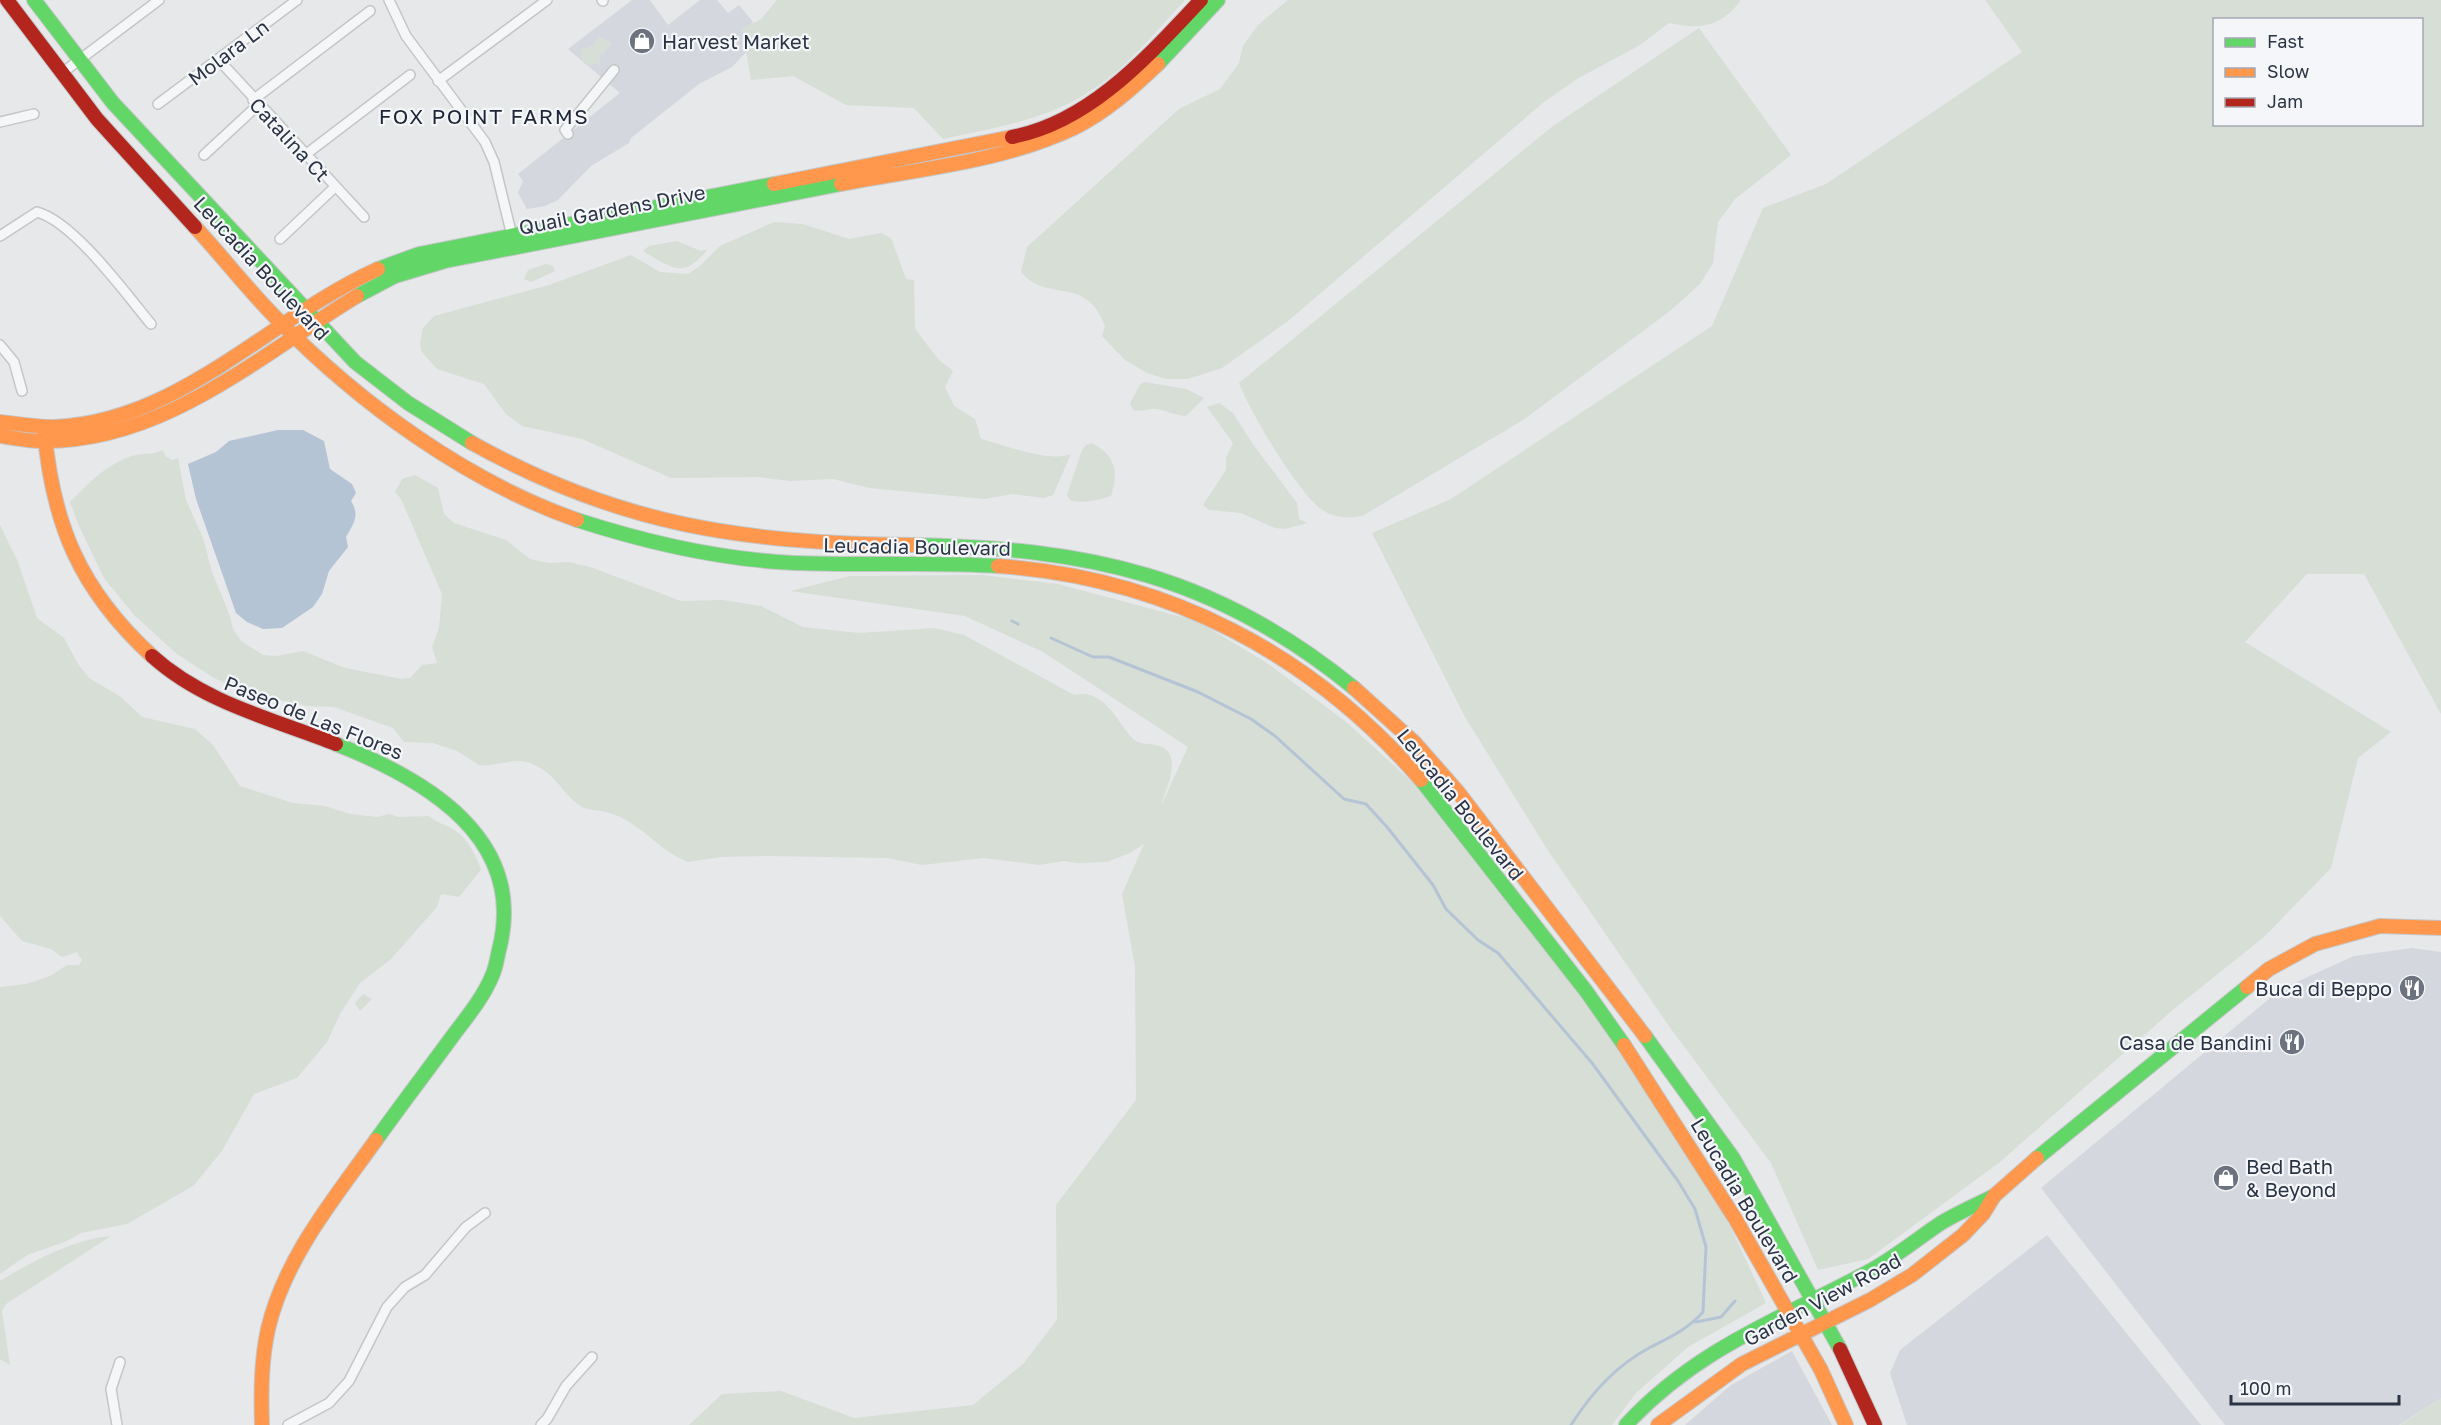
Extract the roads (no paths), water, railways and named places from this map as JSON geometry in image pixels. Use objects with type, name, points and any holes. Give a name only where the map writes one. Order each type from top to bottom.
[{"type":"main road","name":"Leucadia Boulevard","points":[[7,0],[95,117],[295,337],[382,411],[464,468],[498,487],[568,517],[652,544],[713,555],[815,564],[944,563],[1021,568],[1095,578],[1158,597],[1217,622],[1321,685],[1381,737],[1438,800],[1618,1034],[1703,1163],[1788,1312],[1846,1425]]},
{"type":"main road","name":"Leucadia Boulevard","points":[[34,0],[113,103],[355,362],[392,392],[454,435],[506,465],[574,496],[658,522],[717,534],[816,543],[1022,549],[1098,561],[1172,584],[1223,605],[1282,636],[1327,666],[1394,722],[1453,787],[1634,1021],[1726,1148],[1826,1323],[1864,1396],[1875,1425]]},
{"type":"main road","name":"Quail Gardens Drive","points":[[0,436],[45,443],[89,438],[134,427],[192,401],[318,321],[391,278],[445,261],[514,242],[1020,136],[1038,130],[1082,110],[1122,81],[1201,0]]},
{"type":"main road","name":"Quail Gardens Drive","points":[[0,422],[44,427],[83,424],[134,411],[186,387],[372,272],[435,250],[514,242],[930,167],[995,154],[1052,138],[1093,116],[1132,88],[1218,0]]},
{"type":"main road","name":"Paseo de Las Flores","points":[[44,427],[51,495],[69,549],[97,598],[140,647],[191,686],[221,701],[340,745],[396,770],[450,806],[483,838],[504,882],[505,926],[492,976],[463,1022],[306,1239],[285,1276],[271,1313],[263,1346],[260,1378],[262,1425]]},
{"type":"main road","name":"Garden View Road","points":[[1626,1425],[1674,1378],[1708,1355],[1812,1297],[1861,1276],[1897,1255],[1937,1226],[1994,1196],[2024,1168],[2269,969],[2315,944],[2380,926],[2441,928]]},
{"type":"main road","name":"Garden View Road","points":[[1658,1425],[1742,1364],[1889,1290],[1938,1256],[1983,1214],[1994,1196]]},
{"type":"street","points":[[62,73],[159,0]]},
{"type":"street","name":"Molara Ln","points":[[158,104],[297,0]]},
{"type":"street","points":[[389,0],[406,36],[485,142],[494,162],[514,242]]},
{"type":"street","points":[[438,81],[548,0]]},
{"type":"street","points":[[204,155],[256,102],[370,11]]},
{"type":"street","name":"Catalina Ct","points":[[218,59],[364,218]]},
{"type":"street","points":[[568,134],[565,130],[614,70]]},
{"type":"street","points":[[305,155],[410,75]]},
{"type":"street","points":[[0,122],[34,114]]},
{"type":"street","points":[[280,239],[335,187]]},
{"type":"street","points":[[0,236],[37,212],[51,216],[98,261],[151,324]]},
{"type":"street","points":[[0,345],[15,362],[22,391]]},
{"type":"street","points":[[288,1425],[329,1403],[349,1382],[387,1307],[405,1287],[425,1275],[466,1227],[485,1214]]},
{"type":"street","points":[[541,1425],[567,1386],[592,1358]]},
{"type":"street","points":[[117,1425],[111,1389],[120,1362]]},
{"type":"water","points":[[278,430],[303,430],[324,441],[330,469],[352,484],[356,493],[351,501],[355,515],[346,537],[348,547],[329,571],[322,594],[313,607],[282,628],[263,629],[247,622],[236,613],[196,499],[188,464],[216,452],[229,441]]},
{"type":"waterway","points":[[1012,621],[1018,624]]},
{"type":"waterway","points":[[1051,638],[1093,657],[1109,657],[1198,692],[1251,719],[1275,736],[1344,799],[1366,804],[1433,885],[1446,909],[1478,940],[1498,953],[1592,1063],[1678,1181],[1695,1209],[1706,1247],[1703,1312],[1671,1337],[1637,1355],[1615,1372],[1596,1392],[1571,1425]]},
{"type":"waterway","points":[[1696,1322],[1721,1317],[1735,1301]]},
{"type":"place","name":"Harvest Market","points":[[642,41]]},
{"type":"place","name":"Buca di Beppo","points":[[2412,988]]},
{"type":"place","name":"Casa de Bandini","points":[[2292,1042]]},
{"type":"place","name":"Bed Bath & Beyond","points":[[2226,1178]]},
{"type":"district","name":"FOX POINT FARMS","points":[[484,116]]}]
